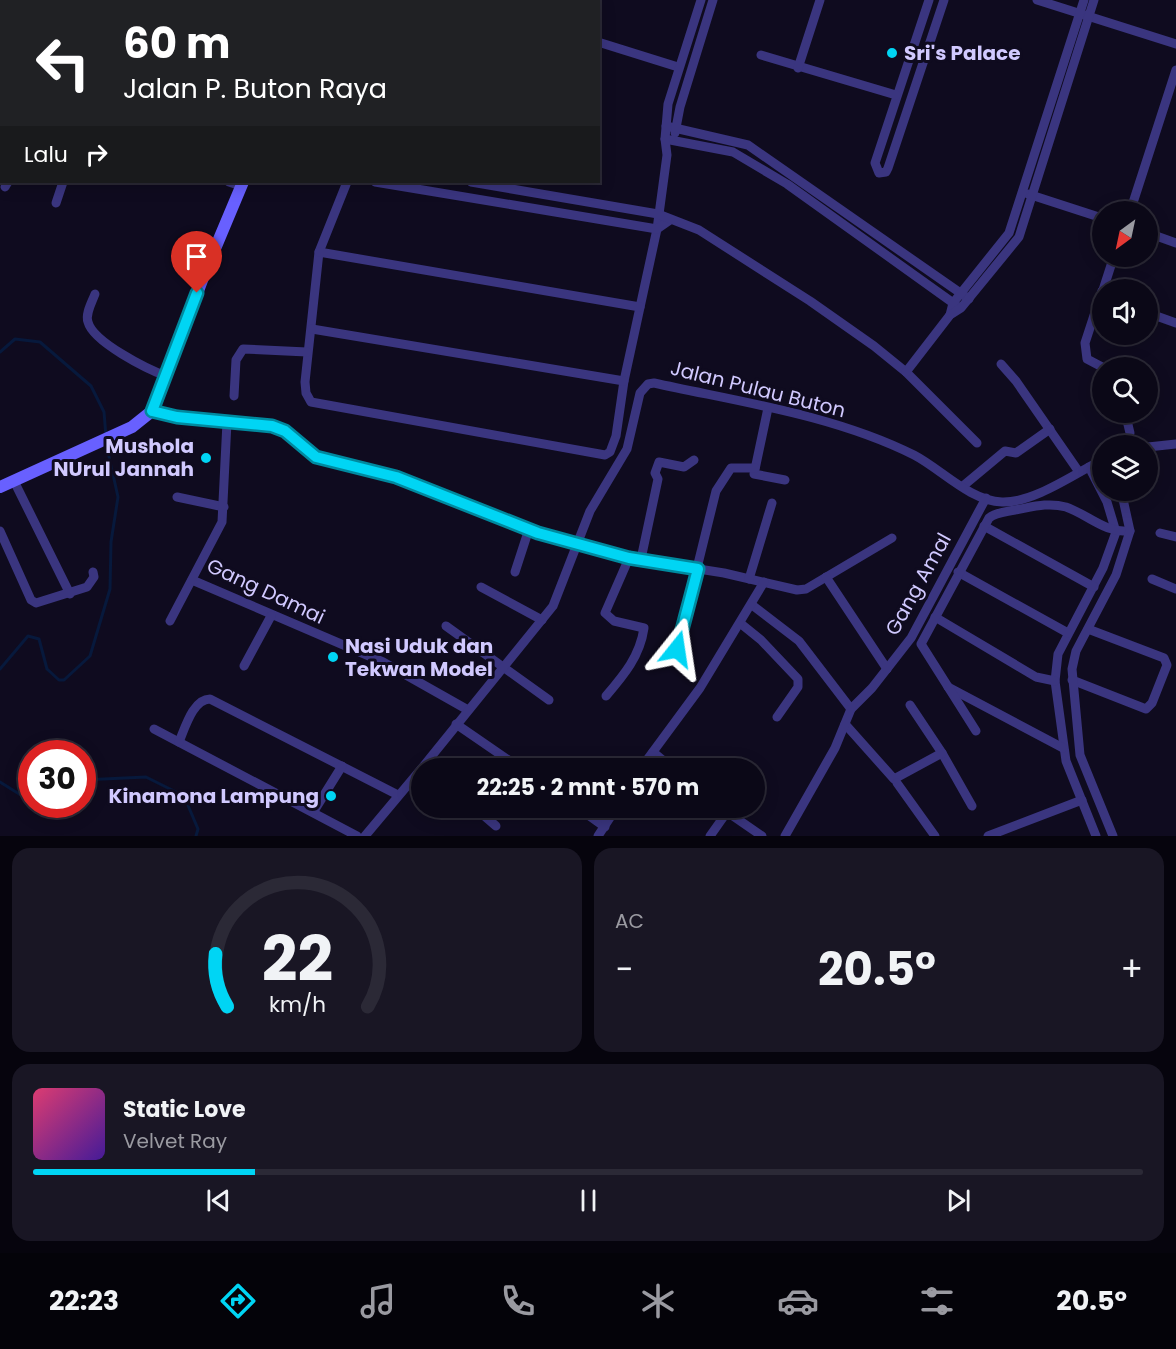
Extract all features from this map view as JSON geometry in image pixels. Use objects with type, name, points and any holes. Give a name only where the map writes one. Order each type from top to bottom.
[{"type":"street","points":[[671,128],[668,104],[701,0]]},
{"type":"street","points":[[347,183],[319,252],[312,329],[307,351],[306,393],[317,405],[596,455],[610,452],[614,445],[624,381],[657,229],[671,128],[713,0]]},
{"type":"street","points":[[798,68],[820,0]]},
{"type":"street","points":[[929,0],[875,163],[879,173],[886,172],[888,168],[944,0]]},
{"type":"street","points":[[1037,0],[1176,44]]},
{"type":"street","points":[[957,305],[969,299],[1019,237],[1084,15],[1084,0]]},
{"type":"street","points":[[906,372],[957,305],[960,293],[1009,233],[1084,15],[1094,0]]},
{"type":"street","points":[[600,43],[678,67]]},
{"type":"street","points":[[761,55],[798,68],[896,95]]},
{"type":"street","points":[[1134,201],[1176,70]]},
{"type":"street","points":[[671,128],[748,145],[791,172],[969,299]]},
{"type":"street","points":[[669,140],[733,152],[787,184],[957,305]]},
{"type":"street","points":[[56,203],[63,183]]},
{"type":"street","points":[[381,183],[657,229],[670,220]]},
{"type":"street","points":[[477,183],[658,214],[699,230],[732,249],[819,307],[906,372],[977,443]]},
{"type":"street","points":[[533,193],[535,183]]},
{"type":"street","points":[[0,487],[117,434],[141,421],[152,411],[242,184]]},
{"type":"street","points":[[1021,193],[1092,215]]},
{"type":"street","points":[[1158,237],[1176,243]]},
{"type":"street","points":[[319,252],[640,307]]},
{"type":"street","points":[[95,294],[87,316],[90,328],[130,360],[166,376]]},
{"type":"street","points":[[1158,317],[1176,323]]},
{"type":"street","points":[[1092,327],[1085,350],[1087,359],[1092,362]]},
{"type":"street","points":[[312,329],[624,381]]},
{"type":"street","points":[[234,396],[236,360],[243,349],[307,351]]},
{"type":"street","points":[[1001,364],[1079,472]]},
{"type":"street","name":"Jalan Pulau Buton","points":[[576,544],[590,511],[627,449],[634,414],[645,385],[654,382],[840,427],[920,458],[986,498]]},
{"type":"street","points":[[768,408],[755,468],[756,477],[785,480]]},
{"type":"street","points":[[152,411],[279,428],[316,457],[396,477],[529,529],[576,544],[629,558],[698,569],[797,590],[806,589],[891,538]]},
{"type":"street","name":"Gang Damai","points":[[226,422],[222,522],[192,580],[382,662],[468,710]]},
{"type":"street","points":[[1128,423],[1130,434]]},
{"type":"street","points":[[963,486],[1005,451],[1016,453],[1050,429]]},
{"type":"street","points":[[1158,446],[1176,444]]},
{"type":"street","points":[[641,559],[658,479],[655,473],[658,462],[684,467],[694,460]]},
{"type":"street","points":[[986,498],[1002,502],[1020,500],[1092,465]]},
{"type":"street","points":[[1089,466],[1107,502],[1116,532],[1094,587],[1062,645],[1056,660],[1055,681],[1063,748],[1096,836]]},
{"type":"street","points":[[677,649],[716,492],[730,468],[755,468]]},
{"type":"street","points":[[14,481],[70,594]]},
{"type":"street","points":[[177,497],[224,507]]},
{"type":"street","name":"Gang Amal","points":[[851,709],[887,669],[924,617],[986,498]]},
{"type":"street","points":[[1110,835],[1080,755],[1072,680],[1076,651],[1116,575],[1130,531],[1123,501]]},
{"type":"street","points":[[749,579],[772,503]]},
{"type":"street","points":[[976,731],[921,644],[984,526],[994,514],[1045,504],[1067,508],[1116,532],[1130,531]]},
{"type":"street","points":[[984,526],[1094,587]]},
{"type":"street","points":[[515,572],[529,529]]},
{"type":"street","points":[[0,531],[31,600],[39,603],[70,594],[91,584],[93,572]]},
{"type":"street","points":[[1160,533],[1176,537]]},
{"type":"street","points":[[430,758],[553,606],[576,544]]},
{"type":"street","points":[[606,696],[629,669],[642,640],[644,628],[614,621],[605,613],[629,558]]},
{"type":"street","points":[[958,572],[1068,633]]},
{"type":"street","points":[[826,577],[887,669]]},
{"type":"street","points":[[1152,579],[1176,589]]},
{"type":"street","points":[[170,621],[192,580]]},
{"type":"street","points":[[649,758],[700,688],[764,582]]},
{"type":"street","points":[[481,587],[542,620]]},
{"type":"street","points":[[752,605],[799,641],[851,709],[835,748],[785,836]]},
{"type":"street","points":[[244,666],[271,616]]},
{"type":"street","points":[[935,617],[1036,676],[1055,681]]},
{"type":"street","points":[[740,622],[761,640],[798,679],[798,687],[777,717]]},
{"type":"street","points":[[446,626],[505,666],[549,700]]},
{"type":"street","points":[[1072,680],[1146,709],[1152,703],[1167,664],[1164,658],[1088,629]]},
{"type":"street","points":[[1062,645],[1076,651]]},
{"type":"street","points":[[946,686],[1063,748]]},
{"type":"street","points":[[179,742],[198,704],[204,699],[210,699],[398,795]]},
{"type":"street","points":[[910,705],[942,753],[972,806]]},
{"type":"street","points":[[456,724],[505,758]]},
{"type":"street","points":[[845,724],[894,779],[942,753]]},
{"type":"street","points":[[154,729],[314,811],[357,836]]},
{"type":"street","points":[[653,753],[659,758]]},
{"type":"street","points":[[314,811],[342,765]]},
{"type":"street","points":[[364,836],[411,780]]},
{"type":"street","points":[[897,783],[935,836]]},
{"type":"street","points":[[988,836],[1082,800]]},
{"type":"street","points":[[487,818],[496,826]]},
{"type":"street","points":[[593,818],[605,826]]},
{"type":"street","points":[[598,836],[610,818]]},
{"type":"street","points":[[710,836],[720,818]]},
{"type":"street","points":[[736,818],[762,836]]},
{"type":"waterway","points":[[0,352],[15,339],[40,342],[91,386],[104,412],[106,437]]},
{"type":"waterway","points":[[0,669],[28,636],[39,639],[47,669],[59,680],[64,680],[90,656],[110,589],[111,542],[118,497],[106,443]]},
{"type":"waterway","points":[[96,779],[146,777],[184,796],[198,829],[196,836]]},
{"type":"waterway","points":[[0,782],[18,793]]},
{"type":"place","name":"Sri's Palace","points":[[892,53]]},
{"type":"place","name":"Mushola NUrul Jannah","points":[[206,458]]},
{"type":"place","name":"Nasi Uduk dan Tekwan Model","points":[[333,657]]},
{"type":"place","name":"Kinamona Lampung","points":[[331,796]]},
{"type":"route","points":[[197,293],[160,396],[152,411],[177,417],[260,424],[279,428],[316,457],[396,477],[538,533],[629,558],[698,569],[677,649]]}]
